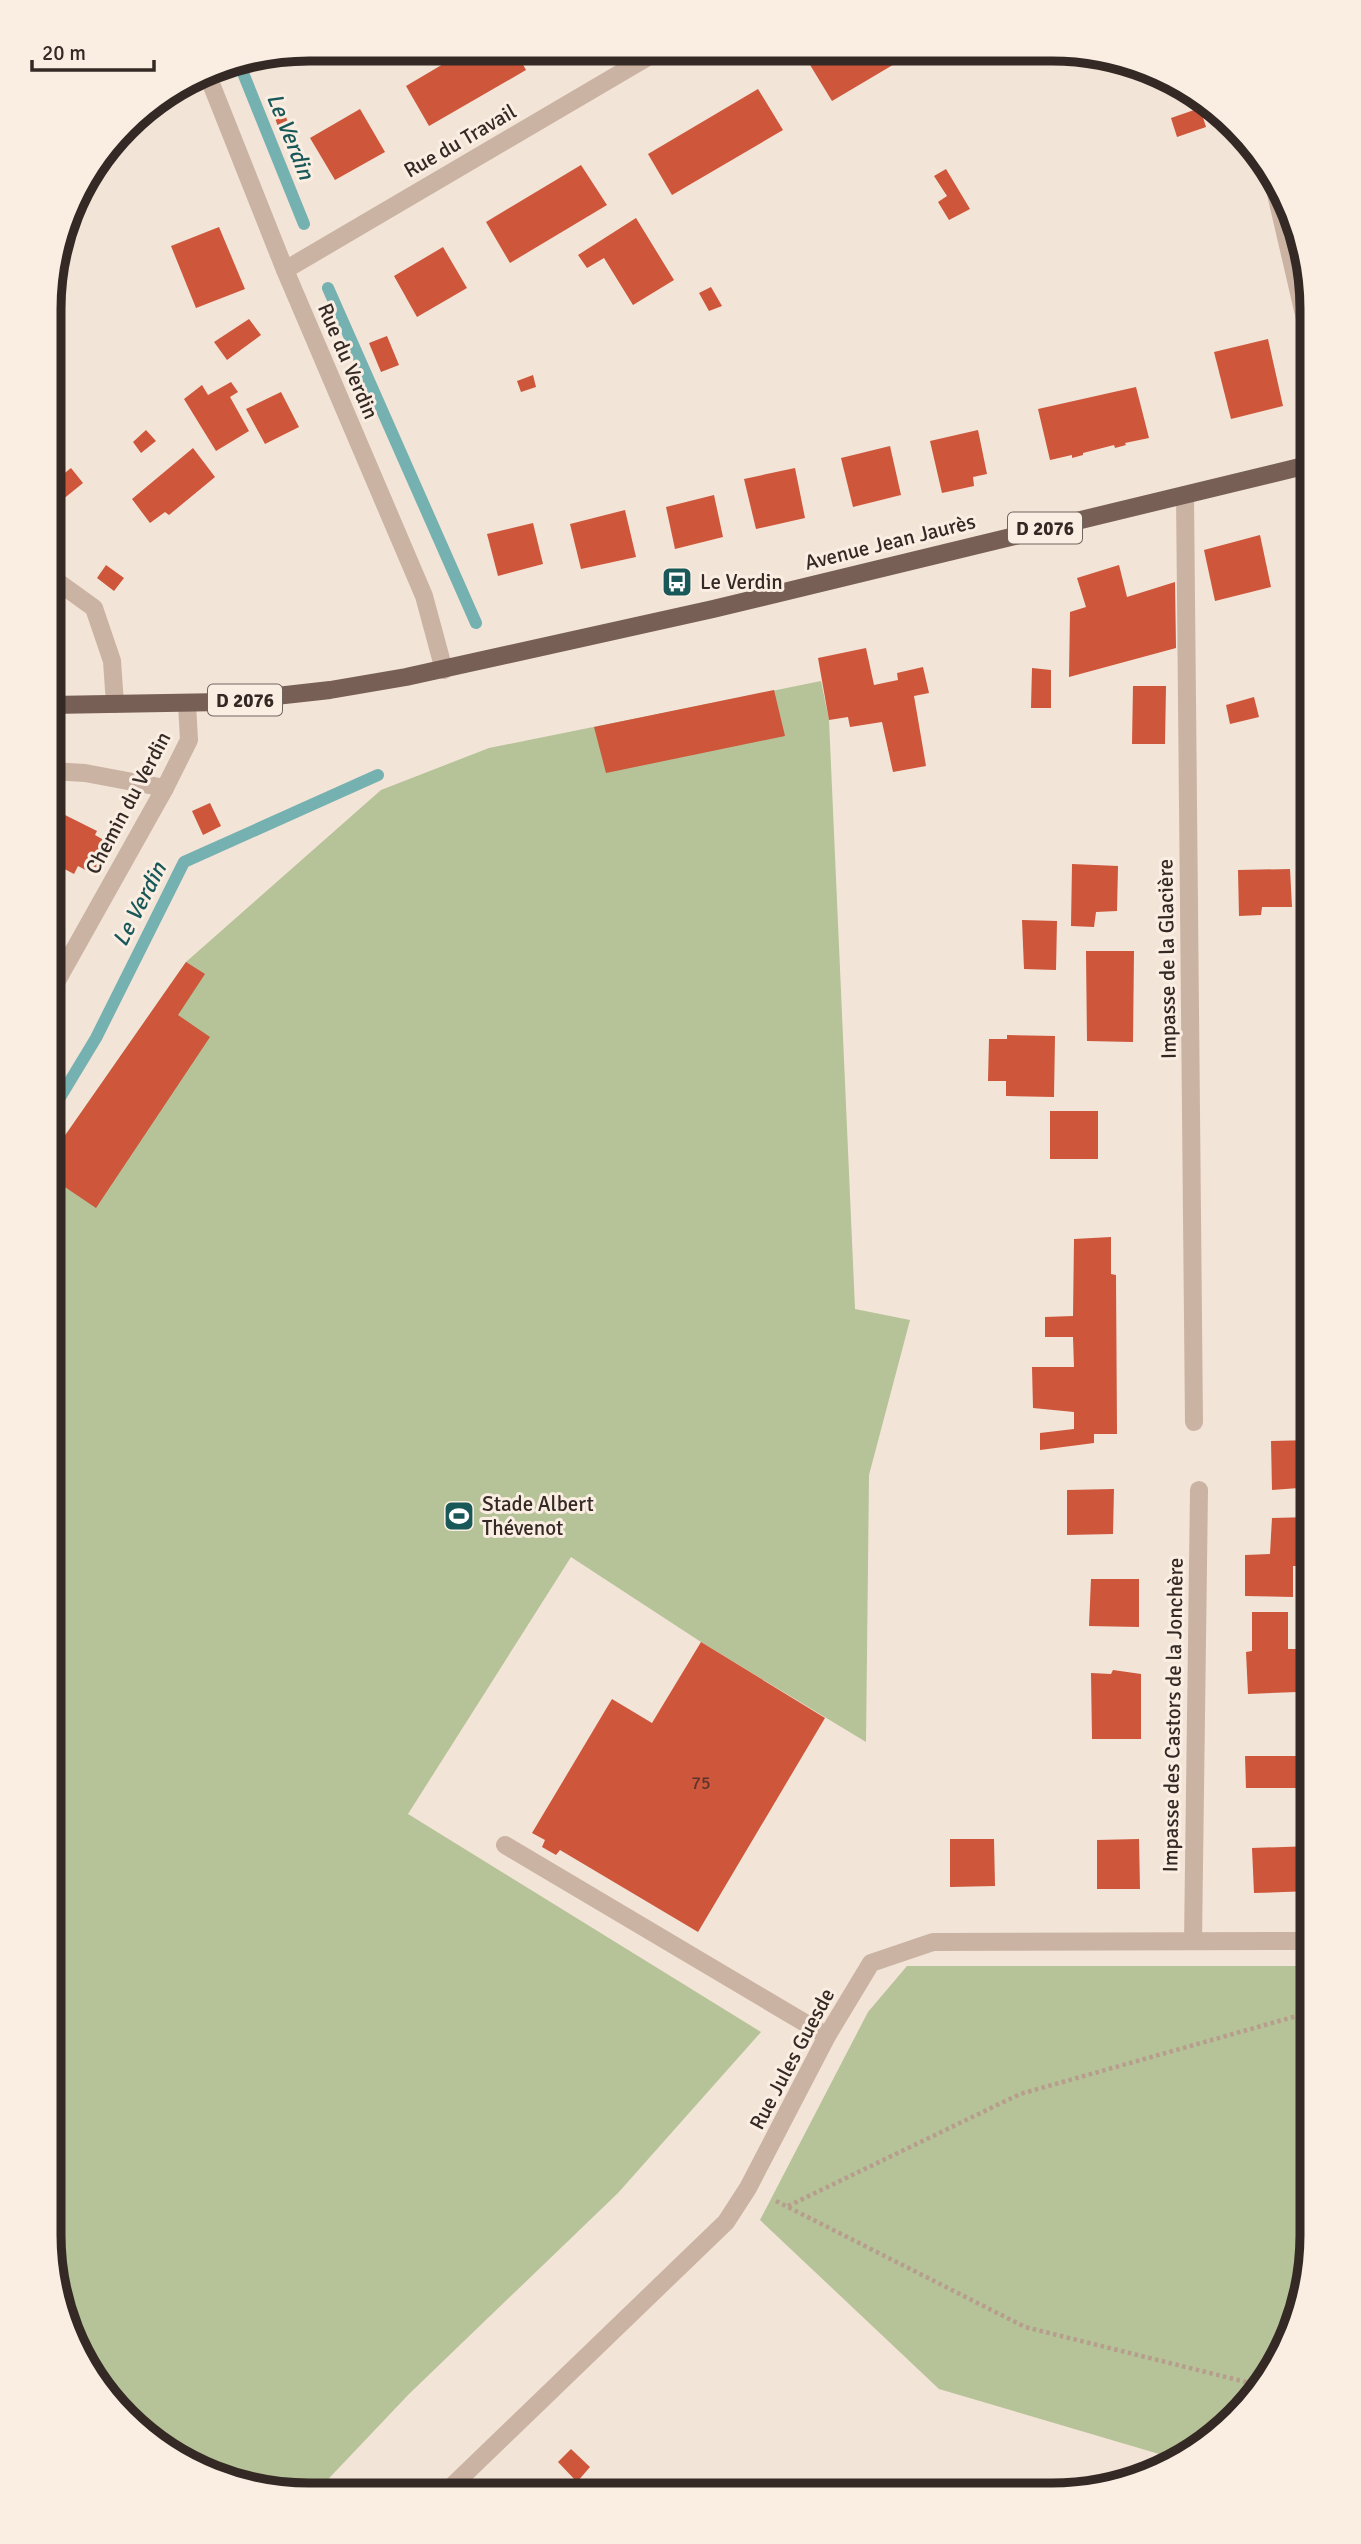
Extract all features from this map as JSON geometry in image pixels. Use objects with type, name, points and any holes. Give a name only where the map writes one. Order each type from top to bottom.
[{"type":"main road","name":"Avenue Jean Jaurès","points":[[187,704],[330,690],[444,670],[713,609],[1300,467]]},
{"type":"main road","name":"D 2076","points":[[61,705],[187,704]]},
{"type":"street","name":"Rue du Travail","points":[[285,270],[640,62]]},
{"type":"street","name":"Rue du Verdin","points":[[210,82],[285,270],[424,596],[444,670]]},
{"type":"street","points":[[1280,213],[1299,293]]},
{"type":"street","name":"Impasse de la Glacière","points":[[1185,495],[1194,1422]]},
{"type":"street","points":[[61,584],[93,608],[113,661],[115,704]]},
{"type":"street","name":"Chemin du Verdin","points":[[61,973],[189,740],[187,704]]},
{"type":"street","points":[[61,772],[85,773],[165,788]]},
{"type":"street","name":"Impasse des Castors de la Jonchère","points":[[1193,1941],[1199,1490]]},
{"type":"street","points":[[505,1845],[827,2036]]},
{"type":"street","name":"Rue Jules Guesde","points":[[454,2483],[726,2222],[748,2188],[827,2036],[871,1963],[933,1942],[1300,1941]]},
{"type":"path","points":[[788,2206],[1020,2094],[1300,2015]]},
{"type":"path","points":[[748,2188],[1025,2327],[1251,2383]]},
{"type":"green space","name":"Stade Albert Thévenot","points":[[821,681],[829,720],[855,1309],[910,1320],[869,1475],[866,1742],[701,1642],[571,1557],[408,1814],[761,2032],[618,2193],[409,2394],[324,2483],[277,2481],[229,2470],[199,2457],[158,2432],[134,2410],[112,2386],[87,2345],[74,2315],[63,2267],[61,1141],[186,962],[381,790],[489,748]]},
{"type":"green space","points":[[907,1966],[1300,1966],[1300,2235],[1295,2283],[1287,2315],[1267,2359],[1249,2386],[1203,2432],[1165,2456],[939,2389],[760,2220],[868,2012]]},
{"type":"building","points":[[808,61],[899,61],[832,101]]},
{"type":"building","points":[[447,62],[521,62],[526,70],[429,126],[406,86]]},
{"type":"building","points":[[758,89],[783,130],[672,195],[648,154]]},
{"type":"building","points":[[283,109],[289,125],[279,129],[273,113]]},
{"type":"building","points":[[360,109],[385,152],[335,180],[310,138]]},
{"type":"building","points":[[1198,109],[1206,127],[1177,137],[1171,118]]},
{"type":"building","points":[[581,165],[607,205],[510,263],[486,222]]},
{"type":"building","points":[[946,169],[970,209],[949,220],[938,202],[947,196],[934,176]]},
{"type":"building","points":[[636,218],[674,280],[633,305],[604,258],[587,268],[578,255]]},
{"type":"building","points":[[219,227],[245,289],[196,308],[171,246]]},
{"type":"building","points":[[443,247],[467,288],[417,317],[394,276]]},
{"type":"building","points":[[711,287],[722,306],[709,311],[699,293]]},
{"type":"building","points":[[249,319],[261,335],[227,360],[214,342]]},
{"type":"building","points":[[387,336],[399,365],[381,372],[369,343]]},
{"type":"building","points":[[1268,339],[1283,406],[1231,419],[1214,352]]},
{"type":"building","points":[[533,375],[536,387],[521,392],[517,381]]},
{"type":"building","points":[[231,382],[238,392],[230,397],[249,431],[216,451],[184,399],[202,385],[208,395]]},
{"type":"building","points":[[1136,387],[1149,438],[1072,458],[1072,455],[1050,460],[1038,409]]},
{"type":"building","points":[[281,392],[299,427],[265,444],[246,409]]},
{"type":"building","points":[[146,430],[156,441],[141,453],[133,442]]},
{"type":"building","points":[[978,430],[987,474],[973,477],[974,486],[942,493],[930,441]]},
{"type":"building","points":[[890,446],[901,495],[853,507],[841,458]]},
{"type":"building","points":[[193,448],[215,477],[169,515],[165,512],[150,523],[132,499]]},
{"type":"building","points":[[71,468],[83,483],[61,501],[61,476]]},
{"type":"building","points":[[795,468],[805,518],[756,529],[744,479]]},
{"type":"building","points":[[714,495],[723,537],[675,549],[666,507]]},
{"type":"building","points":[[625,510],[636,557],[581,569],[570,524]]},
{"type":"building","points":[[533,523],[543,564],[498,576],[487,534]]},
{"type":"building","points":[[1260,535],[1271,587],[1215,601],[1204,550]]},
{"type":"building","points":[[106,565],[124,578],[114,591],[97,578]]},
{"type":"building","points":[[1119,565],[1127,597],[1175,582],[1176,648],[1069,677],[1070,612],[1086,607],[1077,578]]},
{"type":"building","points":[[866,648],[874,685],[898,680],[897,673],[923,667],[929,693],[914,696],[926,766],[893,772],[882,722],[850,727],[848,717],[829,720],[818,658]]},
{"type":"building","points":[[1032,668],[1051,670],[1051,708],[1031,708]]},
{"type":"building","points":[[1133,686],[1166,686],[1165,744],[1132,744]]},
{"type":"building","points":[[774,690],[785,736],[606,773],[594,727]]},
{"type":"building","points":[[1254,697],[1259,717],[1230,724],[1226,705]]},
{"type":"building","points":[[210,803],[221,826],[203,835],[192,811]]},
{"type":"building","points":[[61,813],[97,831],[95,835],[109,843],[93,874],[78,866],[74,874],[61,867]]},
{"type":"building","points":[[1072,864],[1118,866],[1117,911],[1096,912],[1094,927],[1071,926]]},
{"type":"building","points":[[1290,869],[1292,907],[1262,907],[1261,915],[1239,916],[1238,870]]},
{"type":"building","points":[[1022,920],[1057,921],[1056,970],[1024,969]]},
{"type":"building","points":[[1086,951],[1134,951],[1133,1042],[1087,1041]]},
{"type":"building","points":[[186,962],[205,974],[178,1015],[210,1037],[96,1208],[61,1184],[61,1141]]},
{"type":"building","points":[[1007,1035],[1055,1036],[1054,1097],[1006,1096],[1006,1081],[988,1081],[989,1039],[1007,1039]]},
{"type":"building","points":[[1050,1111],[1098,1111],[1098,1159],[1050,1159]]},
{"type":"building","points":[[1111,1237],[1111,1274],[1116,1275],[1117,1434],[1094,1434],[1094,1443],[1040,1450],[1040,1433],[1074,1429],[1074,1412],[1033,1408],[1032,1367],[1074,1367],[1073,1337],[1045,1337],[1045,1317],[1073,1316],[1074,1239]]},
{"type":"building","points":[[1300,1440],[1300,1488],[1272,1490],[1271,1441]]},
{"type":"building","points":[[1114,1489],[1113,1534],[1067,1535],[1067,1490]]},
{"type":"building","points":[[1300,1517],[1300,1566],[1293,1566],[1293,1597],[1245,1596],[1245,1555],[1270,1554],[1272,1518]]},
{"type":"building","points":[[1091,1579],[1139,1579],[1139,1627],[1089,1626]]},
{"type":"building","points":[[1252,1612],[1288,1612],[1288,1649],[1296,1649],[1297,1692],[1248,1694],[1246,1652],[1252,1651]]},
{"type":"building","points":[[701,1642],[825,1718],[698,1932],[560,1850],[556,1855],[542,1847],[545,1840],[532,1833],[612,1699],[652,1723]]},
{"type":"building","points":[[1113,1670],[1141,1674],[1141,1739],[1092,1739],[1091,1673],[1111,1674]]},
{"type":"building","points":[[1245,1756],[1300,1756],[1300,1788],[1246,1788]]},
{"type":"building","points":[[950,1839],[994,1839],[995,1886],[950,1887]]},
{"type":"building","points":[[1139,1839],[1140,1889],[1097,1889],[1097,1840]]},
{"type":"building","points":[[1300,1846],[1300,1891],[1254,1893],[1252,1848]]},
{"type":"building","points":[[571,2449],[590,2467],[577,2482],[558,2462]]},
{"type":"waterway","name":"Le Verdin","points":[[242,71],[304,224]]},
{"type":"waterway","name":"Le Verdin","points":[[328,288],[476,623]]},
{"type":"waterway","name":"Le Verdin","points":[[61,1096],[96,1038],[184,862],[378,775]]},
{"type":"place","name":"Le Verdin","points":[[677,582]]},
{"type":"place","name":"Stade Albert Thévenot","points":[[459,1516]]}]
